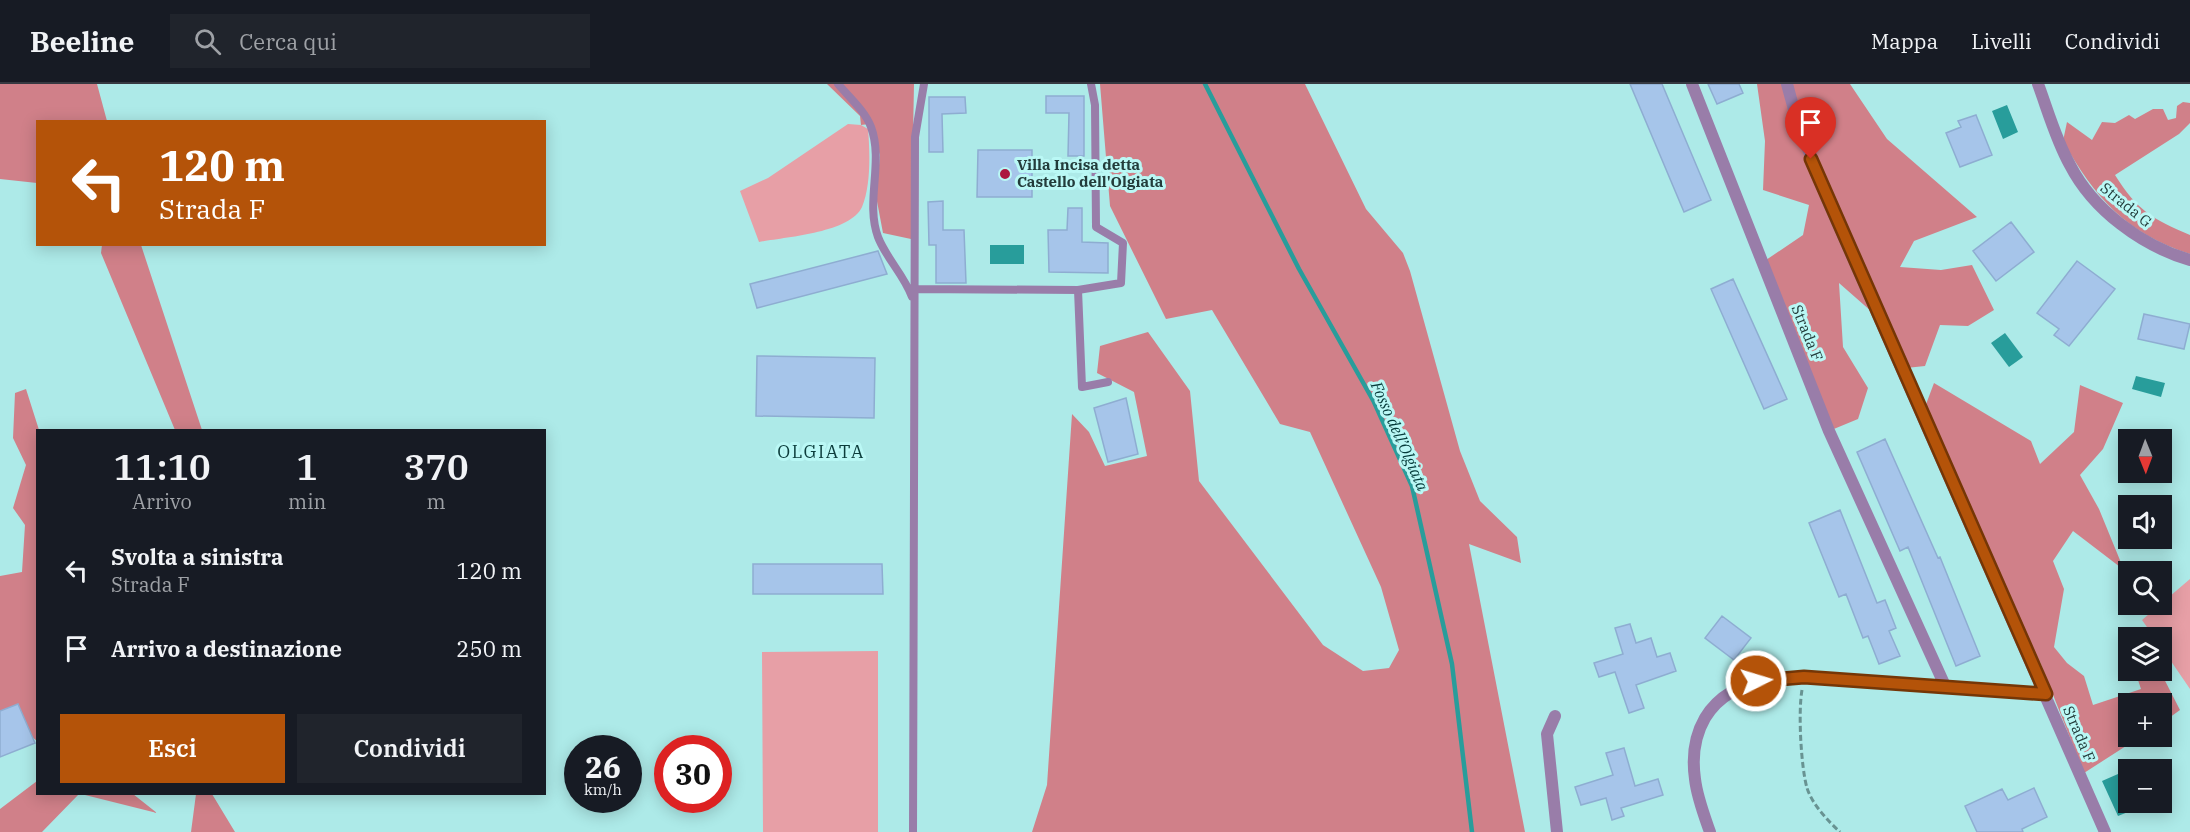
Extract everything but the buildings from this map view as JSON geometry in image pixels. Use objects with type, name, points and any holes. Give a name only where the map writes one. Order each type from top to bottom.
[{"type":"street","name":"Strada F","points":[[1692,84],[1829,431],[1946,688]]},
{"type":"street","name":"Strada F","points":[[1787,84],[1796,117],[1827,199],[2105,832]]},
{"type":"street","name":"Strada G","points":[[2038,84],[2064,155],[2088,192],[2111,216],[2136,235],[2190,260]]},
{"type":"street","points":[[1710,832],[1698,794],[1693,767],[1697,734],[1706,716],[1725,694],[1742,685],[1804,677],[2046,694]]},
{"type":"street","points":[[1555,716],[1547,734],[1557,832]]},
{"type":"lane","points":[[838,84],[861,110],[871,128],[875,166],[873,216],[878,236],[908,287],[914,304]]},
{"type":"lane","points":[[913,832],[915,137],[924,84]]},
{"type":"lane","points":[[914,289],[1078,290],[1121,283],[1123,243],[1096,227],[1095,105],[1091,84]]},
{"type":"lane","points":[[1078,290],[1082,387],[1108,382]]},
{"type":"path","points":[[1804,677],[1800,701],[1807,789],[1827,820],[1840,832]]},
{"type":"shaded area","points":[[0,84],[97,84],[107,120],[36,120],[36,183],[0,179]]},
{"type":"shaded area","points":[[827,84],[914,84],[911,239],[883,233],[876,196],[880,155],[869,124],[861,125],[860,116]]},
{"type":"shaded area","points":[[1100,84],[1305,84],[1366,209],[1403,253],[1460,451],[1480,501],[1517,537],[1521,563],[1469,544],[1525,832],[1032,832],[1047,785],[1072,414],[1089,432],[1105,466],[1147,456],[1134,392],[1097,373],[1100,346],[1148,332],[1190,391],[1199,481],[1323,645],[1363,671],[1389,668],[1399,650],[1381,587],[1310,432],[1280,424],[1212,310],[1166,319],[1110,206]]},
{"type":"shaded area","points":[[1757,84],[1850,84],[1887,139],[1977,217],[1914,241],[1900,267],[1941,270],[1972,265],[1994,310],[1968,326],[1940,325],[1925,366],[1906,368],[1880,319],[1839,283],[1843,347],[1868,388],[1858,419],[1829,431],[1766,260],[1803,235],[1809,205],[1763,190],[1765,141]]},
{"type":"shaded area","points":[[2183,102],[2190,103],[2190,123],[2179,134],[2115,175],[2131,197],[2146,212],[2165,224],[2190,235],[2190,254],[2148,236],[2114,211],[2087,180],[2063,141],[2067,122],[2092,140],[2102,122],[2115,123],[2129,115],[2135,119],[2153,109],[2163,109],[2168,120],[2176,118],[2177,106]]},
{"type":"shaded area","points":[[848,124],[861,125],[868,129],[868,179],[862,207],[855,216],[831,228],[800,236],[759,242],[740,191],[768,178]]},
{"type":"shaded area","points":[[102,246],[141,246],[202,429],[175,429],[101,253]]},
{"type":"shaded area","points":[[1934,383],[2031,441],[2040,464],[2074,432],[2080,385],[2123,403],[2103,449],[2080,475],[2099,509],[2120,561],[2118,561],[2118,565],[2073,531],[2053,561],[2064,589],[2054,647],[2067,663],[2084,676],[2093,705],[2118,697],[2118,747],[2124,747],[2084,773],[2040,662],[2034,666],[1925,407]]},
{"type":"shaded area","points":[[26,389],[39,429],[36,429],[36,740],[0,711],[0,576],[22,572],[25,525],[13,508],[26,465],[13,438],[15,393]]},
{"type":"shaded area","points":[[2190,579],[2190,689],[2172,663],[2172,627],[2147,627],[2142,620],[2148,615],[2172,615],[2172,594]]},
{"type":"shaded area","points":[[878,651],[878,832],[763,832],[762,652]]},
{"type":"shaded area","points":[[2138,681],[2165,681],[2171,693],[2129,693],[2141,689]]},
{"type":"shaded area","points":[[2172,694],[2180,710],[2172,716]]},
{"type":"shaded area","points":[[36,782],[36,795],[78,795],[42,832],[0,832],[0,809]]},
{"type":"shaded area","points":[[85,795],[134,795],[157,813]]},
{"type":"shaded area","points":[[196,795],[213,795],[235,832],[191,832]]},
{"type":"water","points":[[2007,105],[2018,132],[2003,139],[1992,111]]},
{"type":"water","points":[[990,245],[1024,245],[1024,264],[990,264]]},
{"type":"water","points":[[2005,333],[2023,357],[2009,367],[1991,343]]},
{"type":"water","points":[[2136,376],[2165,383],[2161,397],[2132,389]]},
{"type":"water","points":[[2118,774],[2118,813],[2126,813],[2118,816],[2102,781]]},
{"type":"waterway","name":"Fosso dell’Olgiata","points":[[1205,84],[1299,269],[1374,402],[1412,486],[1452,664],[1472,832]]},
{"type":"place","name":"Villa Incisa detta Castello dell'Olgiata","points":[[1005,174]]},
{"type":"district","name":"OLGIATA","points":[[821,452]]},
{"type":"route","points":[[1756,681],[1804,677],[2046,694],[1811,159]]}]
